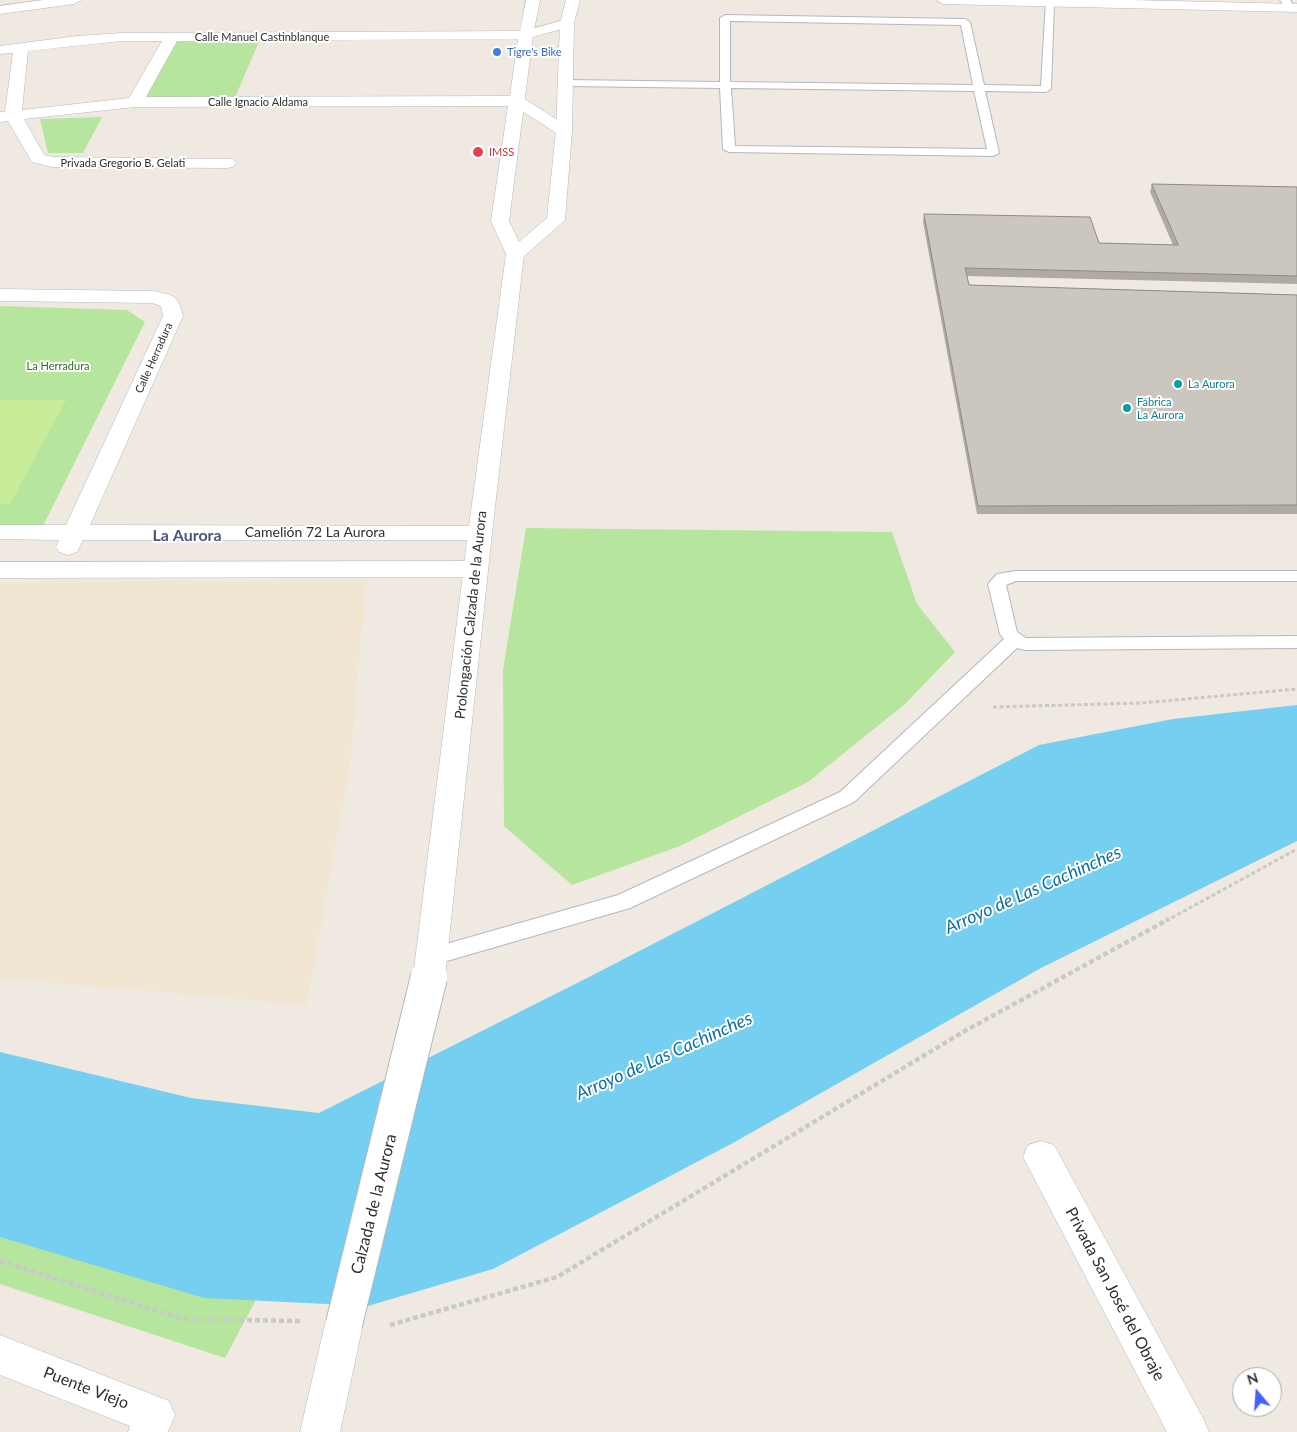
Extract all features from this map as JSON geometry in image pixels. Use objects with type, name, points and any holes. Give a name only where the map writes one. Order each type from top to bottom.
[{"type":"street","points":[[0,10],[74,0]]},
{"type":"street","points":[[533,0],[526,35],[500,220],[515,254],[556,220],[564,132],[568,23],[572,0]]},
{"type":"street","points":[[943,0],[1290,5]]},
{"type":"street","name":"Calle Manuel Castinblanque","points":[[0,50],[77,40],[172,37],[526,35],[568,23]]},
{"type":"street","points":[[135,102],[172,37]]},
{"type":"street","points":[[7,116],[21,47]]},
{"type":"street","points":[[517,101],[564,132]]},
{"type":"street","name":"Calle Ignacio Aldama","points":[[7,116],[135,102],[517,101]]},
{"type":"street","name":"Privada Gregorio B. Gelati","points":[[7,116],[38,158],[52,162],[227,164]]},
{"type":"street","name":"Prolongación Calzada de la Aurora","points":[[431,967],[480,533],[515,254]]},
{"type":"street","name":"Calle Herradura","points":[[0,295],[153,296],[170,302],[173,316],[58,570]]},
{"type":"street","name":"Camelión 72 La Aurora","points":[[0,532],[480,533]]},
{"type":"street","points":[[0,570],[476,569]]},
{"type":"street","name":"Calzada de la Aurora","points":[[320,1432],[363,1324],[431,967]]},
{"type":"street","name":"Privada San José del Obraje","points":[[1041,1157],[1189,1432]]},
{"type":"street","name":"Puente Viejo","points":[[0,1355],[155,1415],[148,1432]]},
{"type":"lane","points":[[566,83],[1046,89],[1049,2]]},
{"type":"lane","points":[[725,18],[965,22],[979,88],[993,153],[729,149],[725,85],[725,18]]},
{"type":"lane","points":[[1297,576],[1016,576],[1003,578],[997,584],[1009,634],[1014,640],[1025,644],[1297,642]]},
{"type":"lane","points":[[431,967],[623,902],[847,797],[1014,640]]},
{"type":"path","points":[[940,708],[1142,703],[1297,689]]},
{"type":"path","points":[[363,1324],[391,1323],[557,1277],[963,1032],[1297,849]]},
{"type":"path","points":[[0,1261],[183,1319],[302,1322]]},
{"type":"path","points":[[387,1332],[391,1323]]},
{"type":"shaded area","points":[[366,581],[351,757],[307,1005],[0,978],[0,582]]},
{"type":"green space","points":[[172,37],[261,37],[233,102],[135,102]]},
{"type":"green space","points":[[102,117],[83,153],[48,153],[40,119]]},
{"type":"green space","name":"La Herradura","points":[[0,306],[127,310],[145,322],[43,526],[0,526]]},
{"type":"green space","points":[[0,400],[66,400],[10,504],[0,504]]},
{"type":"green space","points":[[526,528],[892,532],[917,604],[955,652],[905,704],[808,782],[680,846],[572,885],[504,826],[503,670]]},
{"type":"green space","points":[[0,1222],[258,1296],[225,1358],[0,1284]]},
{"type":"water","name":"Arroyo de Las Cachinches","points":[[1297,705],[1297,841],[1041,968],[733,1143],[493,1269],[368,1306],[204,1298],[0,1237],[0,1052],[191,1098],[319,1113],[587,978],[1039,745],[1173,719]]},
{"type":"building","name":"Fábrica La Aurora","points":[[1152,184],[1297,187],[1297,276],[965,268],[969,285],[1297,295],[1297,505],[978,506],[924,214],[1090,217],[1099,243],[1178,245]]},
{"type":"place","name":"Tigre's Bike","points":[[497,52]]},
{"type":"place","name":"IMSS","points":[[478,152]]},
{"type":"place","name":"La Aurora","points":[[1178,384]]},
{"type":"place","name":"Fábrica La Aurora","points":[[1127,408]]},
{"type":"district","name":"La Aurora","points":[[187,536]]}]
